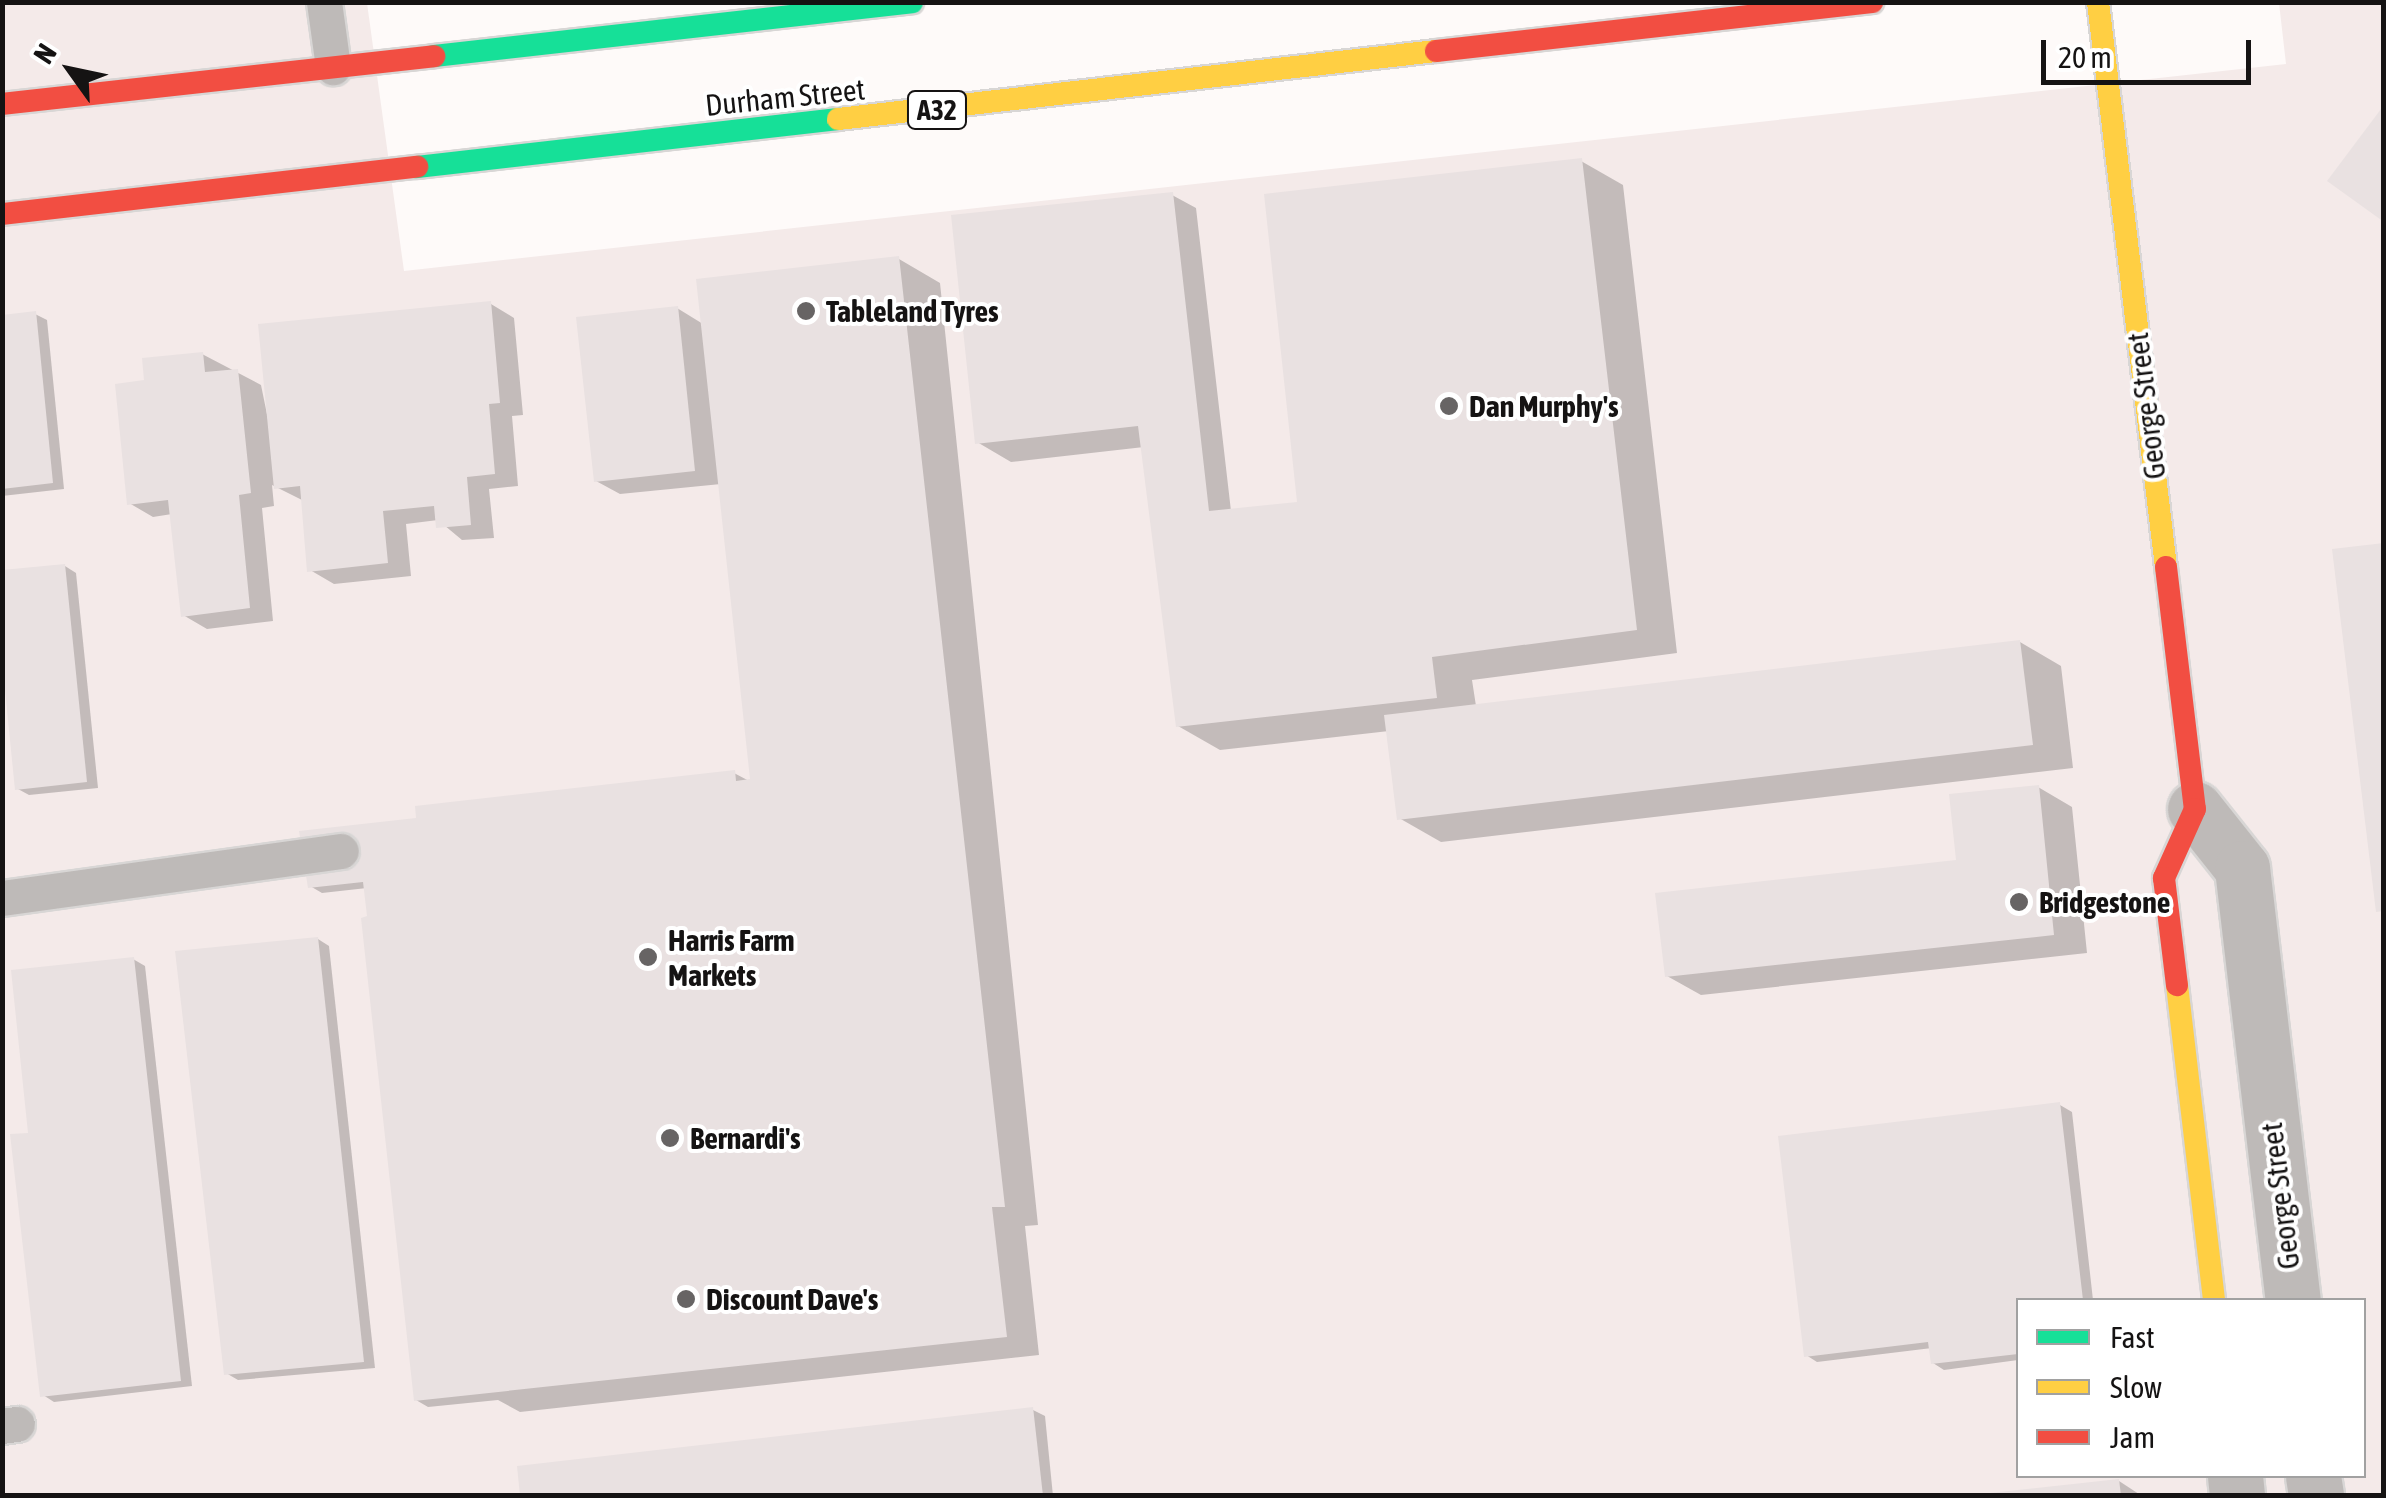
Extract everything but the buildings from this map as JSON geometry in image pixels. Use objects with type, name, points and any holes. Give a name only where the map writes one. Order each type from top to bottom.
[{"type":"main road","points":[[2,104],[912,2]]},
{"type":"main road","name":"Durham Street","points":[[2,214],[1872,2]]},
{"type":"main road","name":"George Street","points":[[2098,2],[2195,809]]},
{"type":"main road","points":[[2195,809],[2164,878],[2214,1298]]},
{"type":"street","name":"George Street","points":[[2195,809],[2242,868],[2292,1298]]},
{"type":"lane","points":[[324,2],[333,67]]},
{"type":"lane","points":[[2,898],[341,852]]},
{"type":"shaded area","points":[[3,3],[367,3],[404,271],[2286,64],[2279,3],[2383,3],[2383,1495],[3,1496]]},
{"type":"traffic: fast","points":[[434,56],[912,2]]},
{"type":"traffic: fast","points":[[417,167],[838,119]]},
{"type":"traffic: slow","points":[[2098,2],[2166,567]]},
{"type":"traffic: slow","points":[[838,119],[1436,51]]},
{"type":"traffic: slow","points":[[2177,985],[2214,1298]]},
{"type":"traffic: jam","points":[[1436,51],[1872,2]]},
{"type":"traffic: jam","points":[[2,104],[434,56]]},
{"type":"traffic: jam","points":[[2,214],[417,167]]},
{"type":"traffic: jam","points":[[2166,567],[2195,809],[2164,878],[2177,985]]},
{"type":"place","name":"Tableland Tyres","points":[[806,311]]},
{"type":"place","name":"Dan Murphy's","points":[[1449,406]]},
{"type":"place","name":"Bridgestone","points":[[2019,902]]},
{"type":"place","name":"Harris Farm Markets","points":[[648,957]]},
{"type":"place","name":"Bernardi's","points":[[670,1138]]},
{"type":"place","name":"Discount Dave's","points":[[686,1299]]}]
